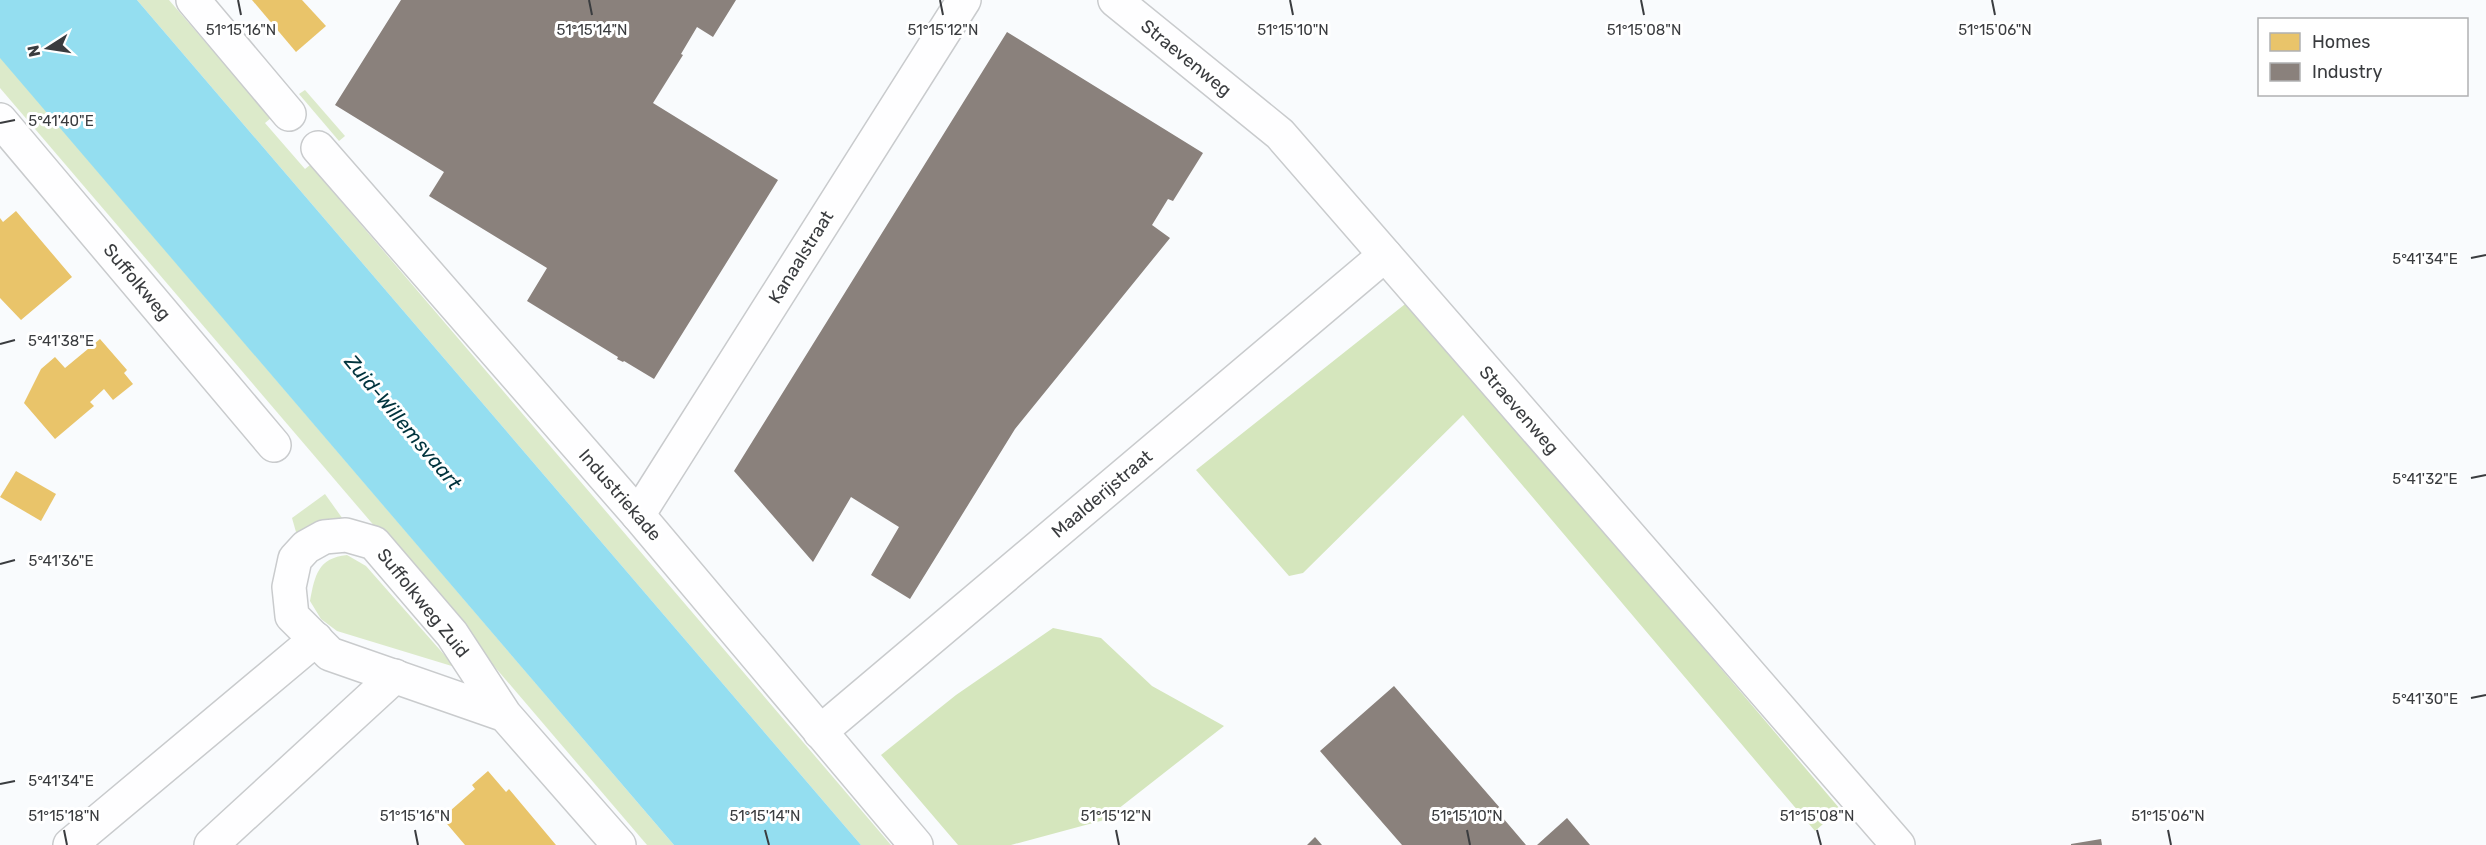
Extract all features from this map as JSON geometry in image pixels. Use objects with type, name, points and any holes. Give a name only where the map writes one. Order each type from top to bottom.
[{"type":"street","points":[[193,0],[289,114]]},
{"type":"street","name":"Kanaalstraat","points":[[638,515],[964,0]]},
{"type":"street","name":"Straevenweg","points":[[1115,0],[1280,135],[1898,845]]},
{"type":"street","name":"Suffolkweg","points":[[0,120],[274,445]]},
{"type":"street","name":"Industriekade","points":[[318,148],[638,515],[916,845]]},
{"type":"street","name":"Maalderijstraat","points":[[820,732],[1385,255]]},
{"type":"street","name":"Suffolkweg Zuid","points":[[505,715],[330,654],[292,616],[289,587],[295,559],[306,547],[324,537],[346,535],[374,543],[452,634],[505,715],[619,845]]},
{"type":"street","points":[[70,845],[316,639]]},
{"type":"street","points":[[211,845],[395,676]]},
{"type":"green space","points":[[137,0],[169,0],[271,118],[265,123],[305,169],[310,165],[891,845],[861,845]]},
{"type":"green space","points":[[0,57],[674,845],[647,845],[0,88]]},
{"type":"green space","points":[[305,90],[345,136],[339,141],[299,94]]},
{"type":"green space","points":[[1409,301],[1840,809],[1815,831],[1463,415],[1303,573],[1289,576],[1196,470]]},
{"type":"green space","points":[[325,494],[345,522],[298,539],[292,518]]},
{"type":"green space","points":[[347,555],[366,566],[455,667],[337,631],[321,619],[310,601],[316,576],[324,564]]},
{"type":"green space","points":[[1053,628],[1101,638],[1152,686],[1224,726],[1104,820],[1011,845],[958,845],[881,755],[956,695]]},
{"type":"water","name":"Zuid-Willemsvaart","points":[[0,0],[137,0],[861,845],[674,845],[0,58]]},
{"type":"building: Homes","points":[[252,0],[302,0],[326,26],[296,52]]},
{"type":"building: Homes","points":[[16,211],[72,277],[21,320],[0,298],[0,218],[3,222]]},
{"type":"building: Homes","points":[[100,339],[127,370],[124,373],[133,384],[113,400],[104,389],[90,402],[94,406],[55,439],[24,403],[41,369],[55,357],[65,368]]},
{"type":"building: Homes","points":[[16,471],[56,494],[41,521],[0,497]]},
{"type":"building: Homes","points":[[488,771],[506,792],[509,789],[556,845],[465,845],[442,818],[475,789],[472,785]]},
{"type":"building: Industry","points":[[401,0],[736,0],[713,37],[697,27],[681,54],[683,55],[653,103],[778,180],[654,379],[617,359],[618,357],[527,301],[547,268],[429,196],[444,172],[335,105]]},
{"type":"building: Industry","points":[[1007,32],[1203,153],[1173,201],[1168,199],[1152,225],[1170,238],[1015,429],[910,599],[871,575],[899,527],[851,497],[813,562],[734,471]]},
{"type":"building: Industry","points":[[1394,686],[1500,808],[1497,811],[1526,845],[1402,845],[1320,751]]},
{"type":"building: Industry","points":[[1567,818],[1590,845],[1537,845]]},
{"type":"building: Industry","points":[[1315,837],[1322,845],[1307,845]]},
{"type":"building: Industry","points":[[2101,839],[2102,845],[2071,845],[2071,844]]}]
